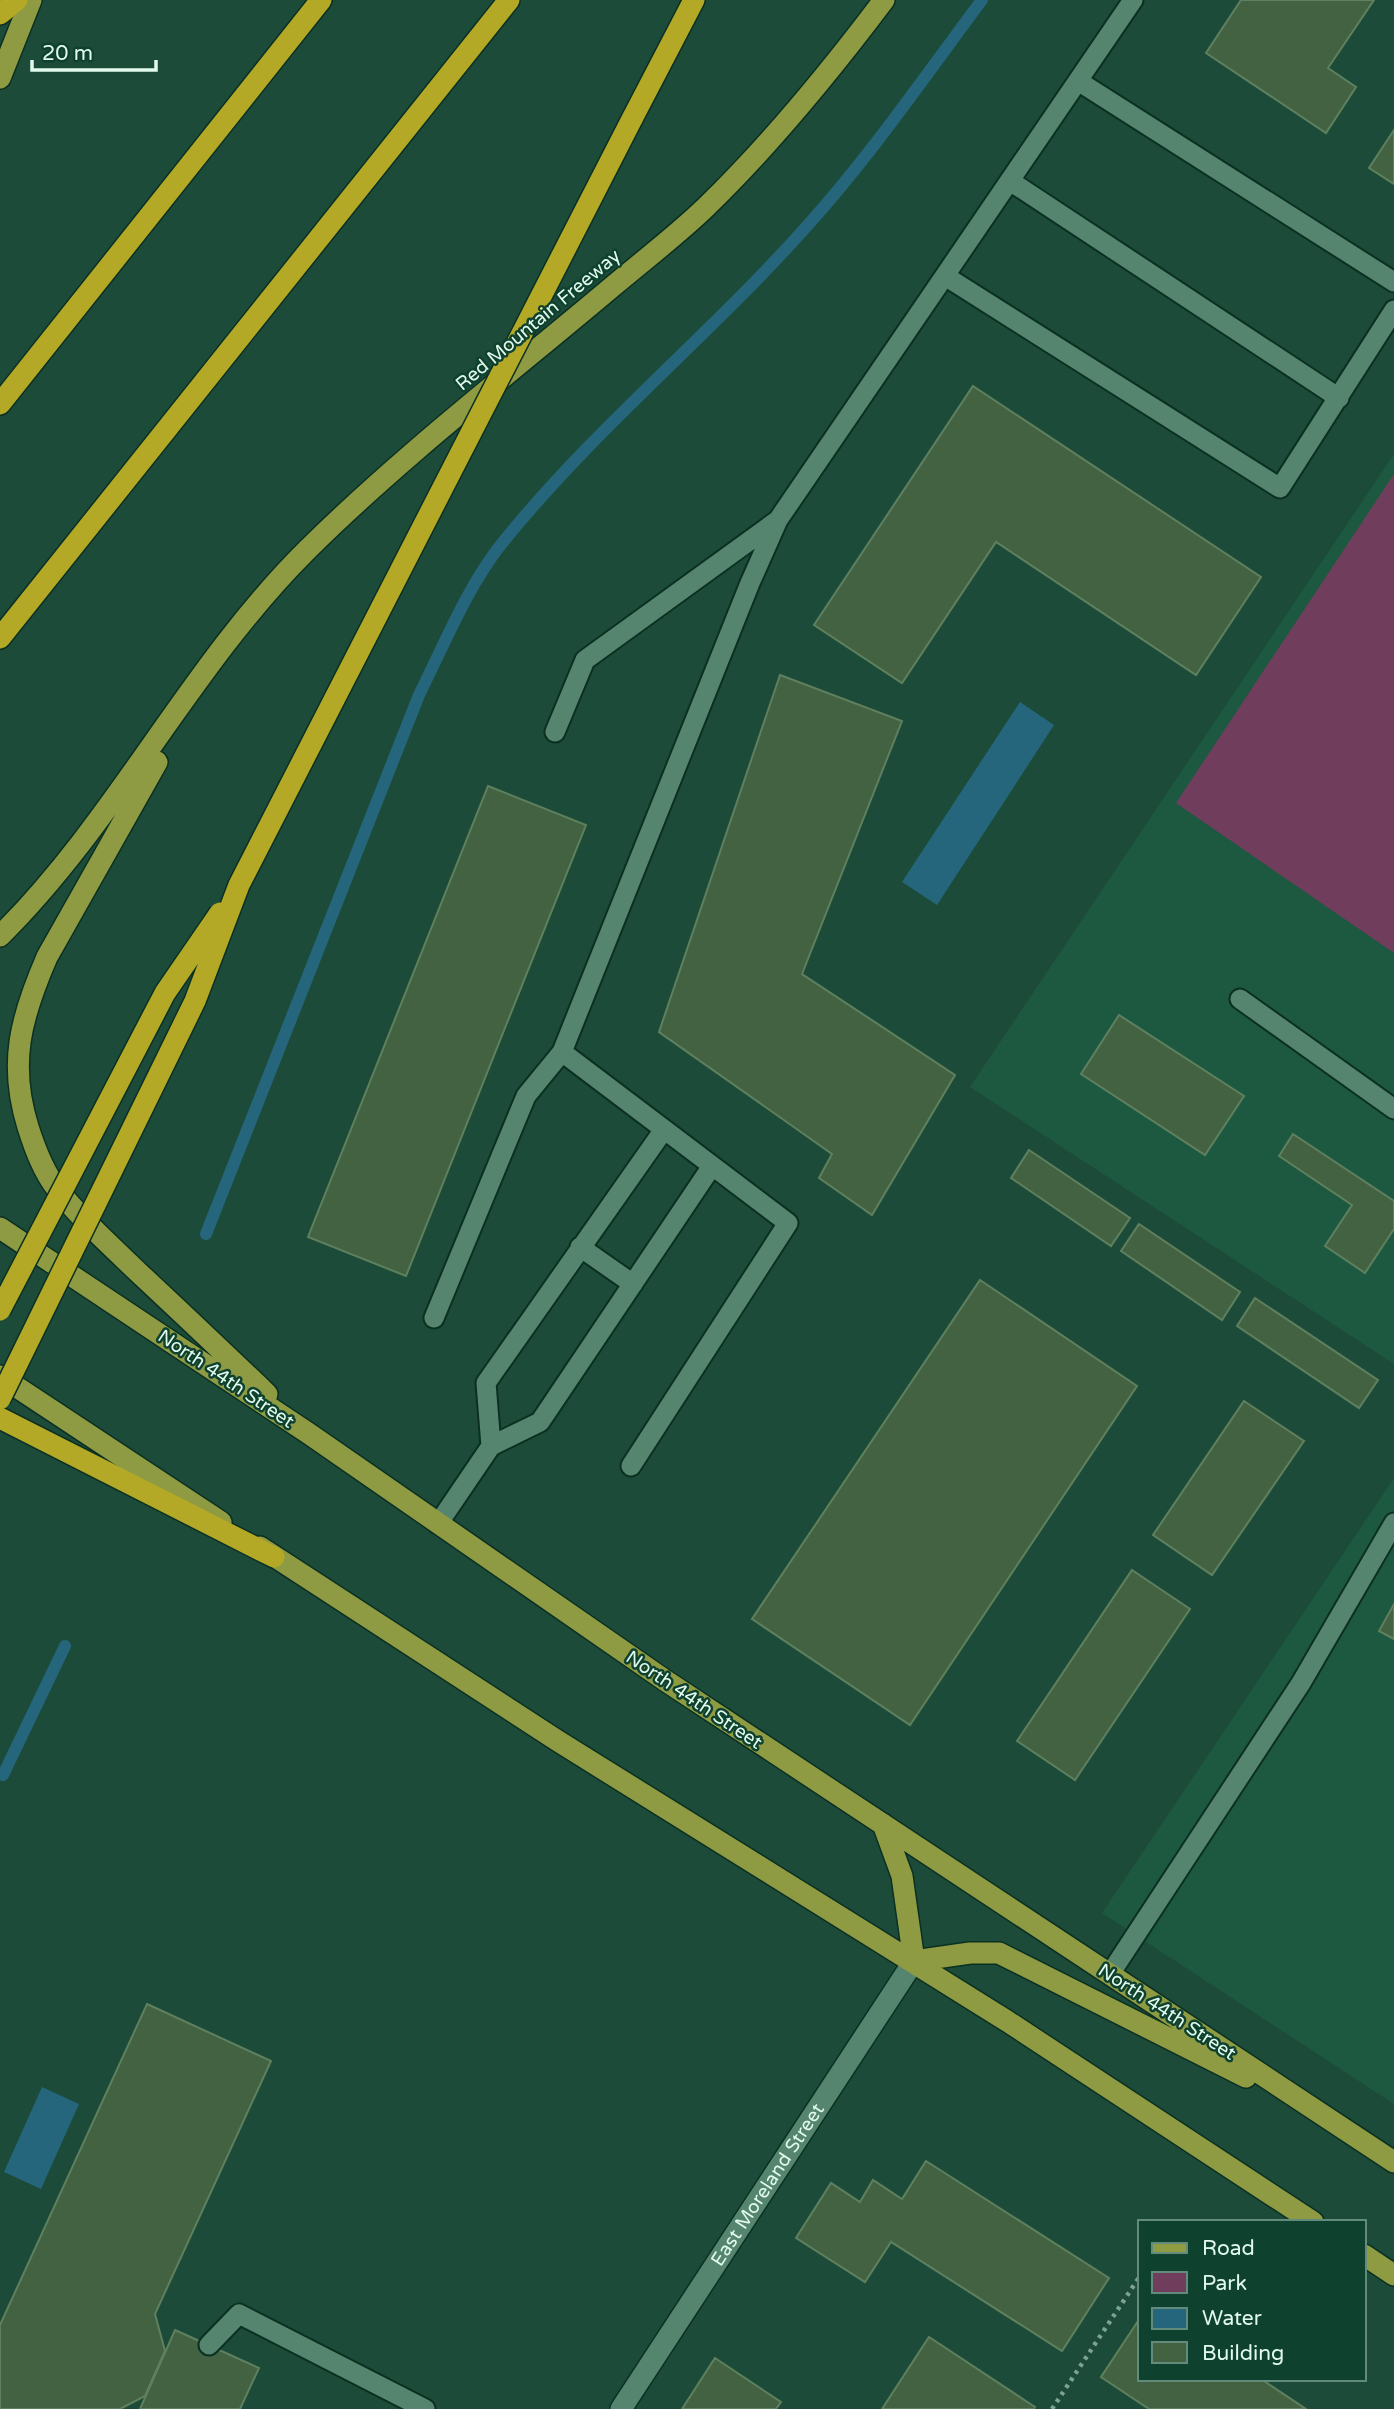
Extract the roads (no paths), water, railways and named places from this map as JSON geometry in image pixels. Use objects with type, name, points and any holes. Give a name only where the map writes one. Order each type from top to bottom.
[{"type":"highway","points":[[0,14],[17,0]]},
{"type":"highway","points":[[0,404],[321,0]]},
{"type":"highway","points":[[0,638],[509,0]]},
{"type":"highway","points":[[0,1399],[195,1001],[239,885],[694,0]]},
{"type":"highway","points":[[0,1310],[165,993],[239,885]]},
{"type":"highway","points":[[0,1418],[274,1557]]},
{"type":"main road","points":[[0,78],[31,0]]},
{"type":"main road","name":"Red Mountain Freeway","points":[[211,665],[304,553],[359,500],[704,209],[807,101],[884,0]]},
{"type":"main road","points":[[0,936],[45,891],[112,805],[211,665]]},
{"type":"main road","points":[[211,665],[47,957],[20,1038],[16,1065],[19,1090],[33,1145],[44,1167],[72,1207],[307,1433]]},
{"type":"main road","name":"North 44th Street","points":[[0,1228],[307,1433],[590,1630],[1394,2162]]},
{"type":"main road","points":[[0,1376],[558,1741],[914,1961],[1310,2220]]},
{"type":"main road","points":[[883,1824],[902,1876],[914,1961]]},
{"type":"main road","points":[[914,1961],[970,1953],[999,1953],[1334,2122]]},
{"type":"main road","points":[[1366,2256],[1394,2275]]},
{"type":"street","name":"East Moreland Street","points":[[621,2409],[914,1961]]},
{"type":"lane","points":[[434,1318],[526,1096],[562,1052],[750,583],[778,520],[1133,0]]},
{"type":"lane","points":[[1078,81],[1394,282]]},
{"type":"lane","points":[[1010,181],[1339,398]]},
{"type":"lane","points":[[945,276],[1280,488],[1394,310]]},
{"type":"lane","points":[[555,732],[585,660],[778,520]]},
{"type":"lane","points":[[1240,999],[1394,1109]]},
{"type":"lane","points":[[562,1052],[788,1223],[631,1466]]},
{"type":"lane","points":[[491,1447],[486,1383],[663,1131]]},
{"type":"lane","points":[[438,1524],[491,1447],[540,1422],[712,1166]]},
{"type":"lane","points":[[580,1247],[633,1284]]},
{"type":"lane","points":[[1110,1973],[1301,1683],[1394,1523]]},
{"type":"lane","points":[[209,2345],[239,2314],[425,2409]]},
{"type":"water","points":[[1020,702],[1054,725],[937,905],[902,882]]},
{"type":"water","points":[[42,2087],[79,2104],[41,2189],[4,2172]]},
{"type":"waterway","points":[[206,1234],[419,695],[457,616],[490,559],[538,500],[770,266],[831,199],[982,0]]},
{"type":"waterway","points":[[3,1775],[65,1646]]}]
